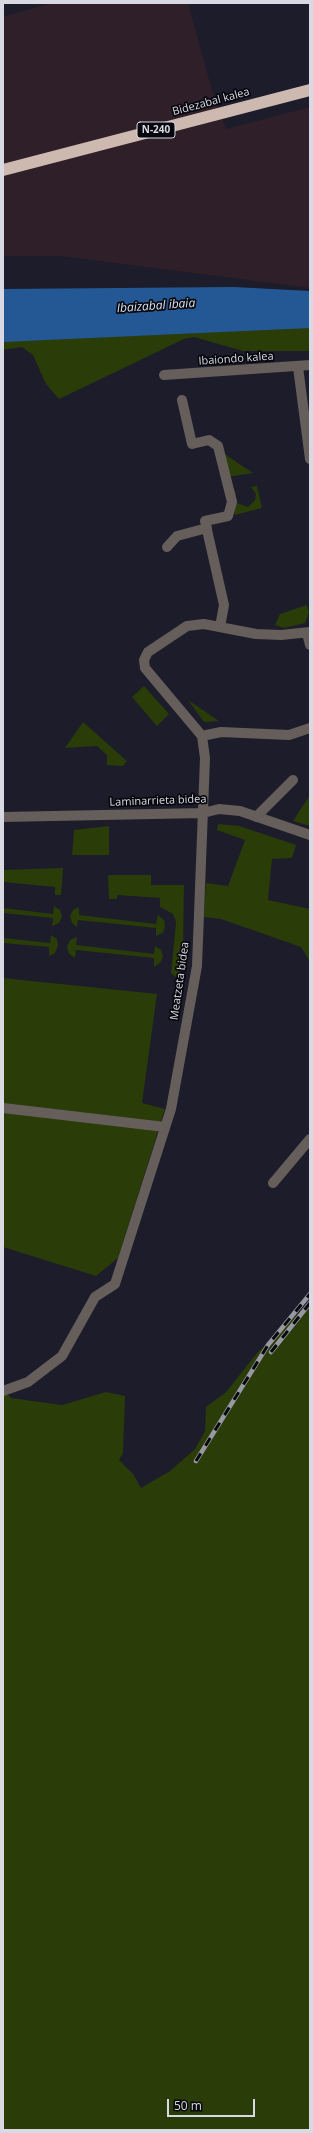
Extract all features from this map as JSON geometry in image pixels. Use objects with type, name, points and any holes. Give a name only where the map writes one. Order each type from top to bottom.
[{"type":"highway","name":"Bidezabal kalea","points":[[3,170],[310,90]]},
{"type":"street","name":"Ibaiondo kalea","points":[[164,375],[310,365]]},
{"type":"street","points":[[298,367],[308,426],[310,459]]},
{"type":"street","points":[[167,547],[176,536],[228,516],[232,502],[218,446],[209,440],[192,444],[182,400]]},
{"type":"street","points":[[206,525],[224,605],[220,627]]},
{"type":"street","points":[[310,645],[308,632],[281,635],[256,634],[204,624],[187,626],[148,652],[144,660],[145,668],[202,736],[221,732],[289,735],[310,728]]},
{"type":"street","name":"Meatzeta bidea","points":[[3,1391],[28,1382],[62,1356],[95,1297],[115,1284],[171,1109],[197,966],[203,813],[204,758],[202,736]]},
{"type":"street","points":[[256,817],[293,780]]},
{"type":"street","name":"Laminarrieta bidea","points":[[3,817],[203,813],[219,809],[240,811],[310,835]]},
{"type":"street","points":[[3,1108],[165,1127]]},
{"type":"street","points":[[273,1183],[310,1139]]},
{"type":"shaded area","points":[[52,3],[188,3],[212,90],[226,129],[310,107],[310,288],[61,256],[3,256],[3,17]]},
{"type":"green space","points":[[3,312],[310,315],[310,351],[243,351],[194,337],[184,339],[59,399],[46,384],[33,355],[22,347],[3,350]]},
{"type":"green space","points":[[223,453],[253,473],[227,477]]},
{"type":"green space","points":[[257,486],[262,508],[235,515],[230,492],[235,490],[237,503],[248,507],[255,500],[256,494],[251,487]]},
{"type":"green space","points":[[307,605],[309,613],[305,623],[284,628],[275,625],[280,614]]},
{"type":"green space","points":[[144,686],[169,714],[157,726],[132,697]]},
{"type":"green space","points":[[188,700],[219,721],[204,722]]},
{"type":"green space","points":[[83,722],[127,761],[123,766],[107,765],[107,755],[97,746],[65,748]]},
{"type":"green space","points":[[310,795],[310,826],[293,821]]},
{"type":"green space","points":[[218,824],[239,826],[296,845],[292,858],[272,859],[268,900],[310,909],[310,962],[301,947],[221,919],[204,917],[206,883],[228,886],[245,840],[217,830]]},
{"type":"green space","points":[[109,826],[109,855],[72,855],[74,830]]},
{"type":"green space","points":[[63,868],[61,895],[55,895],[55,887],[3,882],[3,870]]},
{"type":"green space","points":[[108,875],[151,875],[151,885],[184,885],[183,951],[178,979],[171,973],[176,922],[173,914],[160,907],[160,898],[117,895],[117,899],[109,899]]},
{"type":"green space","points":[[54,906],[60,910],[62,917],[59,923],[52,926],[53,918],[3,913],[3,908],[53,914]]},
{"type":"green space","points":[[79,907],[79,915],[156,924],[158,915],[164,920],[165,926],[163,933],[156,936],[156,928],[78,920],[77,927],[72,923],[70,916],[73,910]]},
{"type":"green space","points":[[51,935],[57,939],[58,946],[55,953],[49,956],[49,947],[3,943],[3,938],[50,943]]},
{"type":"green space","points":[[77,937],[76,945],[154,954],[155,946],[161,950],[163,957],[160,963],[154,967],[154,958],[76,950],[75,958],[69,954],[67,947],[70,940]]},
{"type":"green space","points":[[3,978],[157,994],[142,1103],[165,1109],[118,1258],[96,1276],[3,1247]]},
{"type":"green space","points":[[310,1302],[310,2130],[3,2130],[3,1389],[11,1398],[62,1405],[106,1392],[125,1396],[123,1453],[119,1460],[133,1474],[141,1488],[170,1471],[195,1449],[205,1431],[206,1407],[226,1392],[257,1353]]},
{"type":"water","name":"Ibaizabal ibaia","points":[[234,287],[310,291],[310,328],[3,342],[3,289]]},
{"type":"railway","points":[[196,1461],[268,1345],[310,1294]]},
{"type":"railway","points":[[271,1352],[310,1303]]}]
